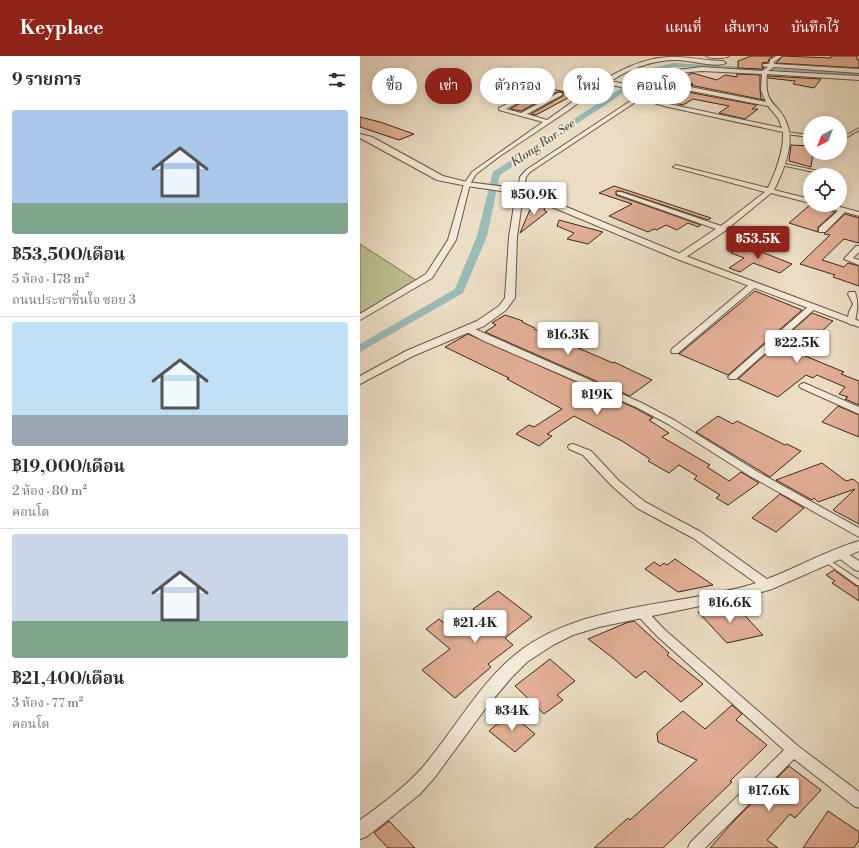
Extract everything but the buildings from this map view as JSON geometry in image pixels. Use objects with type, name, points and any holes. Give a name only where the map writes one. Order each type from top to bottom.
[{"type":"street","points":[[708,62],[709,56],[726,56]]},
{"type":"street","points":[[680,257],[722,229],[770,190],[780,164],[786,132],[784,124],[771,106],[763,91],[768,69],[772,61],[779,56]]},
{"type":"street","points":[[614,77],[627,69],[662,59],[683,59],[727,64]]},
{"type":"street","points":[[756,65],[768,69],[859,78]]},
{"type":"street","points":[[691,69],[859,71]]},
{"type":"street","points":[[691,89],[771,106]]},
{"type":"street","points":[[521,115],[560,94]]},
{"type":"street","points":[[512,104],[501,110],[548,122]]},
{"type":"street","points":[[360,318],[429,276],[452,240],[474,173],[573,104]]},
{"type":"street","points":[[360,381],[418,350],[468,329],[497,313],[506,304],[510,298],[517,191],[523,177],[528,171],[629,104]]},
{"type":"street","points":[[664,104],[786,132]]},
{"type":"street","points":[[360,136],[369,139],[440,178],[517,191],[680,257],[855,323]]},
{"type":"street","points":[[676,167],[803,199]]},
{"type":"street","points":[[619,193],[722,229]]},
{"type":"street","points":[[847,211],[859,214]]},
{"type":"street","points":[[822,230],[841,212]]},
{"type":"street","points":[[859,248],[848,259],[859,263]]},
{"type":"street","points":[[675,351],[754,285]]},
{"type":"street","points":[[852,294],[857,304],[853,312],[855,323]]},
{"type":"street","points":[[733,377],[813,307]]},
{"type":"street","points":[[468,329],[487,339],[639,405],[671,422],[754,474],[859,533]]},
{"type":"street","points":[[804,386],[859,411]]},
{"type":"street","points":[[573,447],[587,453],[615,483],[642,505],[697,535],[767,585]]},
{"type":"street","points":[[360,831],[405,795],[429,773],[501,678],[528,652],[550,639],[574,629],[641,612],[733,595],[767,585],[859,546]]},
{"type":"street","points":[[840,553],[859,567]]},
{"type":"street","points":[[641,612],[666,638],[793,750],[859,801]]},
{"type":"street","points":[[696,848],[793,750]]},
{"type":"lane","points":[[847,136],[859,129]]},
{"type":"lane","points":[[786,132],[803,135]]},
{"type":"lane","points":[[780,164],[803,169]]},
{"type":"lane","points":[[825,560],[859,582]]},
{"type":"green space","points":[[360,244],[419,282],[360,318]]},
{"type":"waterway","name":"Klong Ror See","points":[[360,349],[459,291],[482,236],[496,174],[654,69],[673,65],[688,65],[859,75]]}]
